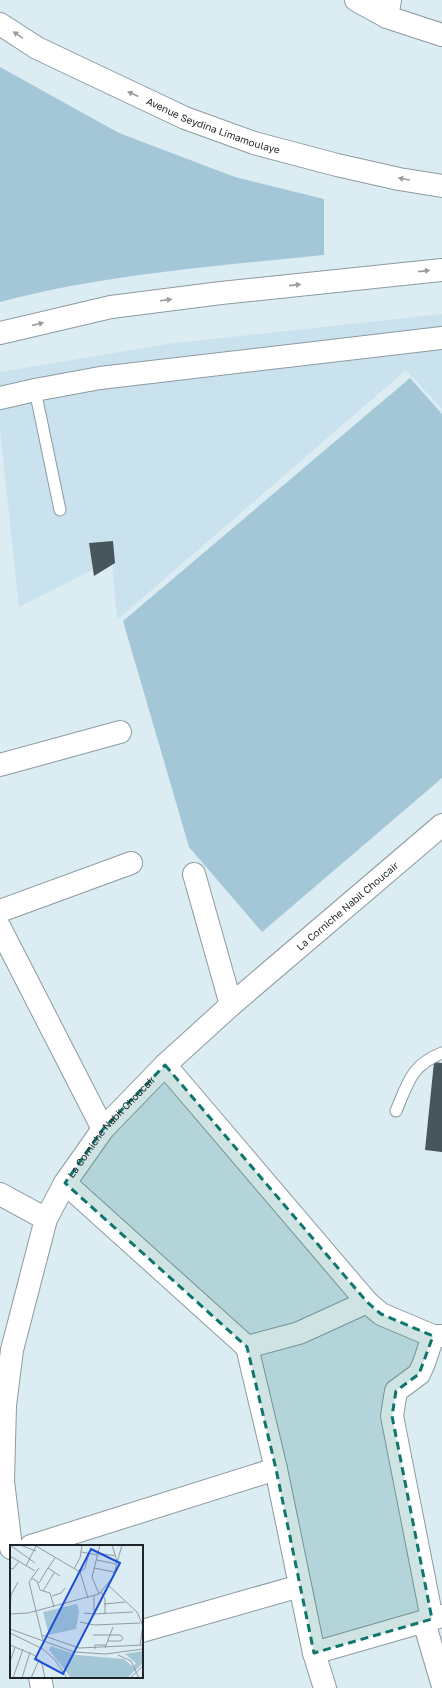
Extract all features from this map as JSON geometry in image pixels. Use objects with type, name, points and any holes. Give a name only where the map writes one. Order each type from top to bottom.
[{"type":"main road","points":[[356,0],[389,8],[442,35]]},
{"type":"main road","name":"Avenue Seydina Limamoulaye","points":[[0,24],[36,48],[185,118],[254,143],[337,165],[399,179],[442,186]]},
{"type":"main road","points":[[0,333],[111,307],[442,270]]},
{"type":"main road","points":[[0,398],[34,390],[108,377],[442,338]]},
{"type":"main road","points":[[0,765],[120,732]]},
{"type":"main road","name":"La Corniche Nabil Choucair","points":[[11,1545],[2,1481],[6,1348],[46,1219],[65,1183],[103,1129],[165,1065],[231,1006],[442,825]]},
{"type":"main road","points":[[0,912],[131,864]]},
{"type":"main road","points":[[194,874],[231,1006]]},
{"type":"main road","points":[[0,928],[103,1129]]},
{"type":"main road","points":[[165,1065],[367,1302],[381,1314],[438,1336],[419,1374],[396,1391],[392,1416],[433,1619],[442,1683]]},
{"type":"main road","points":[[65,1183],[247,1346],[276,1470],[314,1653],[325,1688]]},
{"type":"main road","points":[[0,1194],[46,1219]]},
{"type":"main road","points":[[247,1346],[299,1333],[367,1302]]},
{"type":"main road","points":[[34,1545],[276,1470]]},
{"type":"main road","points":[[143,1631],[300,1586]]},
{"type":"main road","points":[[314,1653],[433,1619]]},
{"type":"lane","points":[[34,390],[60,510]]},
{"type":"lane","points":[[396,1111],[412,1073],[429,1058],[442,1053]]},
{"type":"highlighted area","points":[[165,1065],[367,1302],[381,1314],[433,1336],[419,1374],[396,1391],[392,1416],[432,1619],[314,1653],[276,1469],[247,1347],[65,1183],[103,1129]]},
{"type":"shaded area","points":[[0,67],[119,133],[235,177],[324,199],[324,255],[161,272],[80,284],[0,302]]},
{"type":"shaded area","points":[[442,314],[442,409],[406,370],[117,620],[112,560],[19,607],[0,430],[0,372],[167,344]]},
{"type":"shaded area","points":[[410,378],[442,414],[442,778],[262,932],[189,847],[123,621]]},
{"type":"building","points":[[113,541],[115,563],[94,576],[89,543]]},
{"type":"building","points":[[434,1062],[442,1063],[442,1152],[425,1150]]}]
